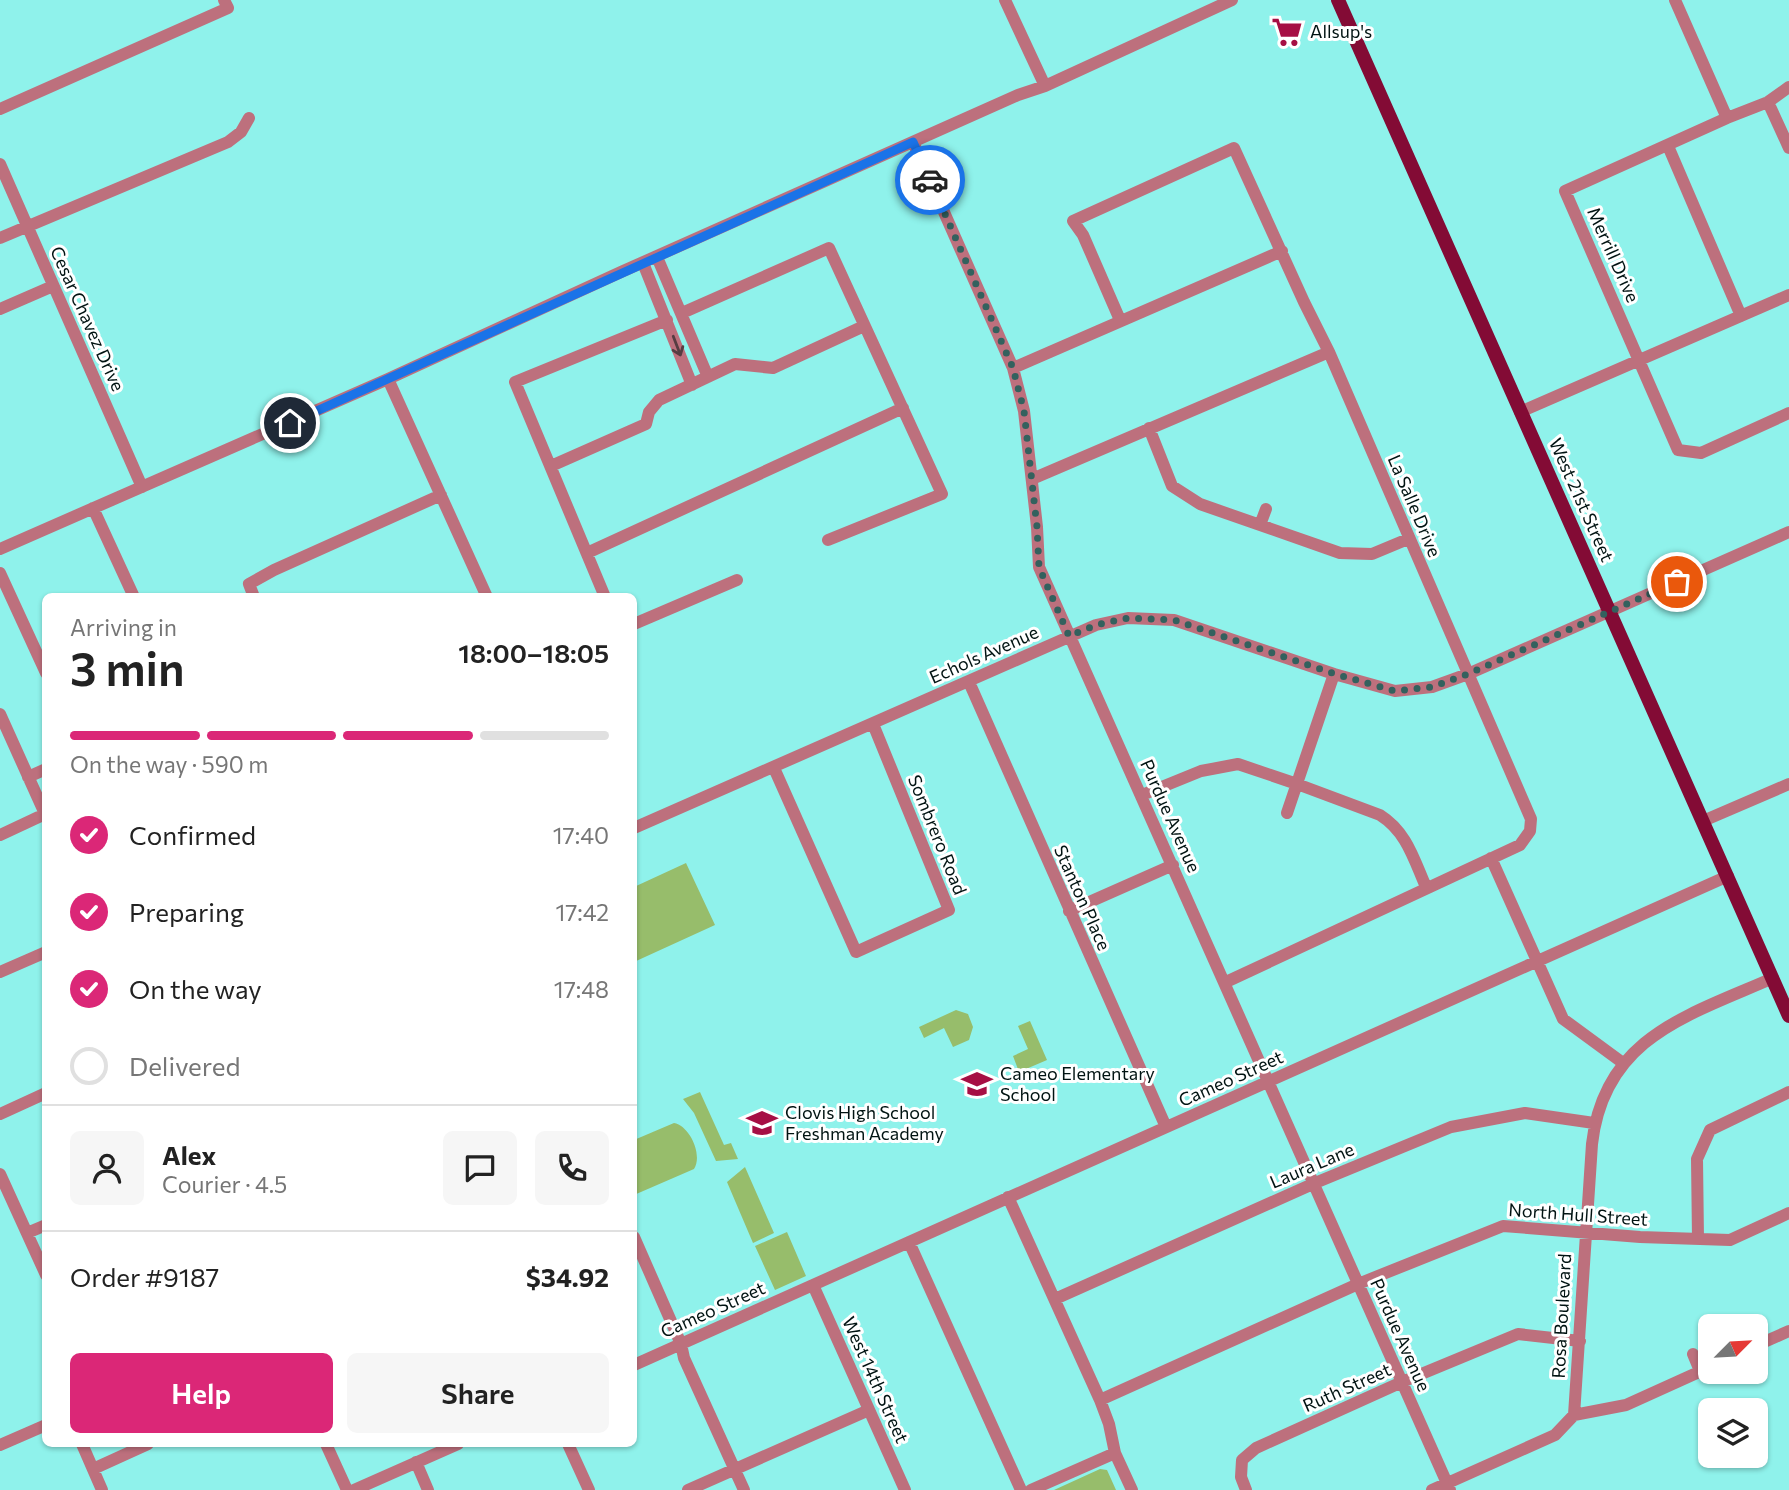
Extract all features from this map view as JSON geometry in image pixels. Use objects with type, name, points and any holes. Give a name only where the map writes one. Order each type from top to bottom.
[{"type":"main road","name":"West 21st Street","points":[[1338,0],[1789,1016]]},
{"type":"street","points":[[1005,0],[1045,86]]},
{"type":"street","points":[[0,549],[388,379],[1018,95],[1045,86],[1231,0]]},
{"type":"street","points":[[1675,0],[1727,118]]},
{"type":"street","points":[[0,109],[226,4]]},
{"type":"street","name":"Merrill Drive","points":[[1789,87],[1768,102],[1565,191],[1678,450],[1701,453],[1789,413]]},
{"type":"street","points":[[1768,102],[1789,148]]},
{"type":"street","points":[[0,238],[228,142],[241,132],[249,118]]},
{"type":"street","name":"Purdue Avenue","points":[[913,142],[1013,368],[1024,411],[1039,567],[1449,1487]]},
{"type":"street","points":[[1668,146],[1741,316]]},
{"type":"street","name":"La Salle Drive","points":[[1120,320],[1083,235],[1073,221],[1234,148],[1329,352],[1531,819],[1530,831],[1520,845],[1226,982]]},
{"type":"street","name":"Cesar Chavez Drive","points":[[0,164],[142,487]]},
{"type":"street","points":[[682,313],[829,248],[942,494],[828,540]]},
{"type":"street","points":[[1013,368],[1282,251]]},
{"type":"street","points":[[657,257],[708,377]]},
{"type":"street","points":[[643,263],[692,385]]},
{"type":"street","points":[[0,309],[53,286]]},
{"type":"street","points":[[1520,412],[1789,295]]},
{"type":"street","points":[[603,593],[515,382],[667,320]]},
{"type":"street","points":[[551,466],[646,424],[649,412],[659,400],[735,364],[773,368],[864,326]]},
{"type":"street","points":[[1032,478],[1329,352]]},
{"type":"street","points":[[388,379],[482,593]]},
{"type":"street","points":[[587,553],[903,408]]},
{"type":"street","points":[[1149,428],[1172,486],[1200,504],[1340,553],[1372,554],[1408,539]]},
{"type":"street","points":[[252,593],[249,584],[265,575],[441,495]]},
{"type":"street","points":[[93,508],[132,593]]},
{"type":"street","points":[[1260,525],[1266,509]]},
{"type":"street","name":"Echols Avenue","points":[[637,827],[1096,625],[1128,618],[1174,620],[1335,674],[1395,691],[1432,687],[1468,674],[1789,532]]},
{"type":"street","points":[[0,573],[42,664]]},
{"type":"street","points":[[637,623],[737,580]]},
{"type":"street","points":[[1287,813],[1335,674]]},
{"type":"street","name":"Stanton Place","points":[[969,682],[1166,1127]]},
{"type":"street","points":[[0,714],[42,808]]},
{"type":"street","name":"Sombrero Road","points":[[774,768],[856,952],[949,910],[873,724]]},
{"type":"street","points":[[1142,795],[1201,771],[1238,764],[1380,815],[1390,821],[1405,838],[1426,887]]},
{"type":"street","points":[[28,777],[42,771]]},
{"type":"street","points":[[1703,821],[1789,785]]},
{"type":"street","points":[[0,835],[42,816]]},
{"type":"street","points":[[1491,858],[1563,1019],[1623,1063]]},
{"type":"street","points":[[1069,911],[1173,865]]},
{"type":"street","name":"Cameo Street","points":[[637,1364],[1728,876]]},
{"type":"street","points":[[0,972],[42,954]]},
{"type":"street","name":"Rosa Boulevard","points":[[1574,1415],[1584,1232],[1594,1123],[1602,1100],[1623,1063],[1636,1049],[1666,1026],[1773,978]]},
{"type":"street","points":[[1698,1239],[1697,1159],[1710,1130],[1789,1092]]},
{"type":"street","points":[[0,1114],[42,1095]]},
{"type":"street","name":"Laura Lane","points":[[1055,1300],[1315,1183],[1451,1126],[1525,1113],[1594,1123]]},
{"type":"street","points":[[0,1174],[42,1266]]},
{"type":"street","points":[[1008,1197],[1100,1400],[1109,1424],[1115,1453],[1132,1490]]},
{"type":"street","name":"North Hull Street","points":[[1100,1400],[1358,1284],[1503,1226],[1640,1237],[1730,1240],[1789,1213]]},
{"type":"street","points":[[27,1233],[42,1227]]},
{"type":"street","points":[[909,1242],[1021,1490]]},
{"type":"street","points":[[637,1244],[681,1344],[684,1358],[744,1490]]},
{"type":"street","name":"West 14th Street","points":[[813,1285],[905,1490]]},
{"type":"street","points":[[1768,1340],[1789,1331]]},
{"type":"street","name":"Ruth Street","points":[[1246,1490],[1241,1477],[1242,1460],[1256,1448],[1402,1382],[1518,1334],[1580,1341]]},
{"type":"street","points":[[1693,1354],[1698,1360]]},
{"type":"street","points":[[1432,1490],[1449,1487],[1555,1435],[1574,1415],[1626,1405],[1698,1372]]},
{"type":"street","points":[[688,1490],[869,1410]]},
{"type":"street","points":[[0,1445],[42,1428]]},
{"type":"street","points":[[83,1447],[102,1490]]},
{"type":"street","points":[[93,1469],[141,1447]]},
{"type":"street","points":[[327,1447],[347,1490]]},
{"type":"street","points":[[354,1490],[451,1447]]},
{"type":"street","points":[[569,1447],[589,1490]]},
{"type":"street","points":[[1031,1490],[1115,1453]]},
{"type":"street","points":[[416,1462],[428,1490]]},
{"type":"green space","points":[[686,863],[715,925],[637,961],[637,886]]},
{"type":"green space","points":[[956,1010],[968,1014],[973,1027],[969,1040],[953,1047],[944,1028],[924,1038],[919,1027]]},
{"type":"green space","points":[[1030,1021],[1047,1060],[1019,1072],[1013,1056],[1028,1049],[1018,1026]]},
{"type":"green space","points":[[700,1092],[724,1145],[731,1143],[738,1159],[716,1161],[694,1113],[683,1099]]},
{"type":"green space","points":[[674,1123],[680,1125],[690,1135],[696,1149],[694,1169],[637,1194],[637,1139]]},
{"type":"green space","points":[[745,1167],[774,1233],[753,1243],[727,1182]]},
{"type":"green space","points":[[787,1232],[806,1276],[775,1290],[755,1246]]},
{"type":"green space","points":[[1100,1469],[1107,1470],[1116,1490],[1054,1490]]},
{"type":"way so far","points":[[930,180],[1013,368],[1024,411],[1039,567],[1069,636],[1096,625],[1128,618],[1174,620],[1381,688],[1395,691],[1415,690],[1468,674],[1677,582]]},
{"type":"place","name":"Allsup's","points":[[1287,32]]},
{"type":"place","name":"Cameo Elementary School","points":[[977,1084]]},
{"type":"place","name":"Clovis High School Freshman Academy","points":[[762,1123]]},
{"type":"route","points":[[290,423],[913,142],[930,180]]}]
